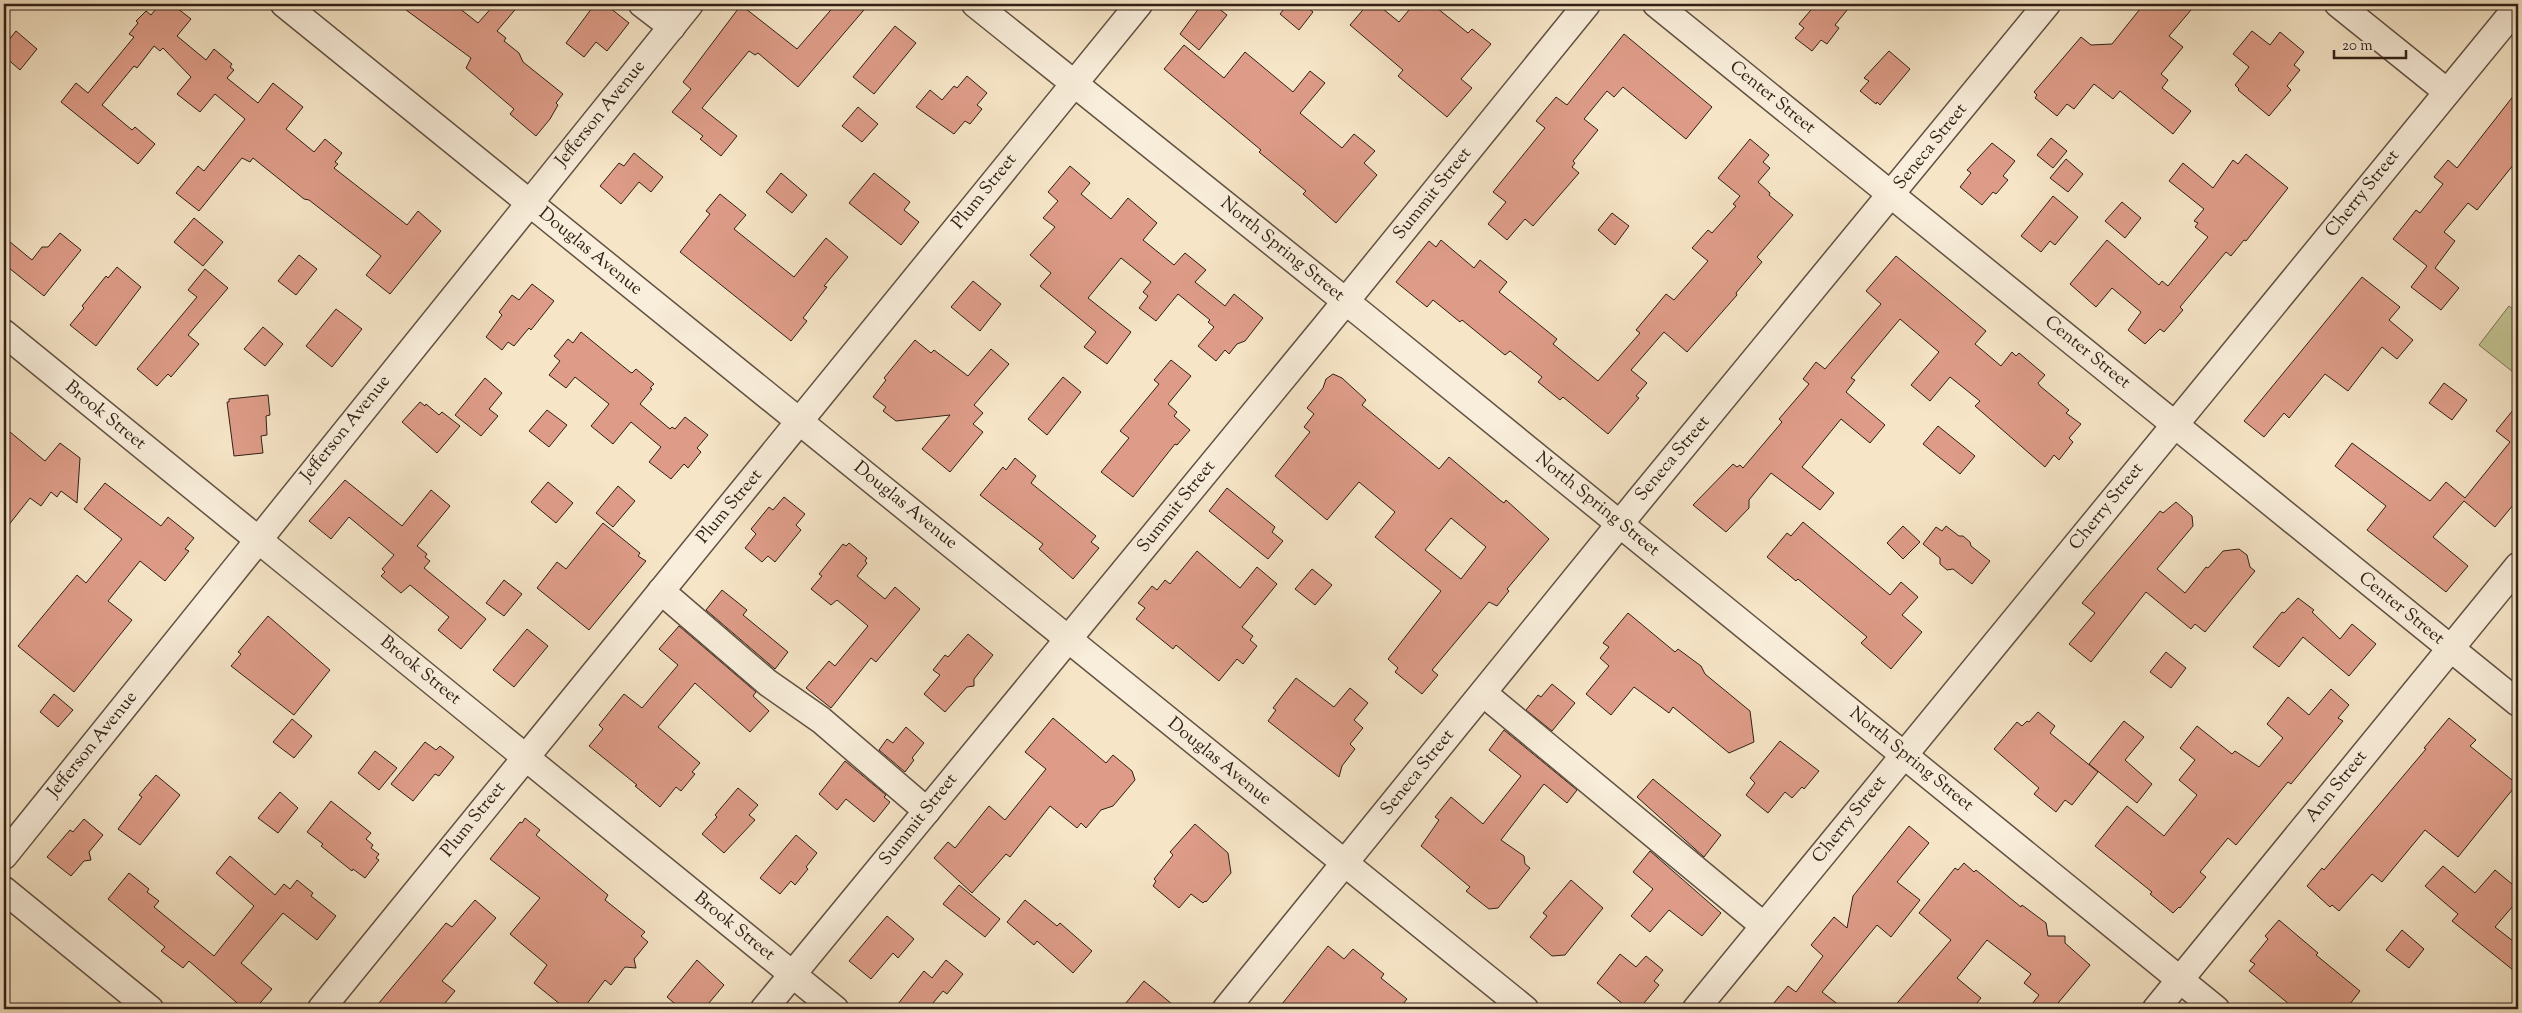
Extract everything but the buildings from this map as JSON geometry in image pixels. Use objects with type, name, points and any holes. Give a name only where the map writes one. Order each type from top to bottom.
[{"type":"street","name":"Douglas Avenue","points":[[284,4],[1525,1009]]},
{"type":"street","points":[[642,4],[672,27]]},
{"type":"street","name":"Jefferson Avenue","points":[[4,856],[690,4]]},
{"type":"street","name":"North Spring Street","points":[[975,4],[1346,301],[2216,1009]]},
{"type":"street","name":"Plum Street","points":[[321,1009],[1139,4]]},
{"type":"street","name":"Summit Street","points":[[764,1009],[1346,301],[1587,4]]},
{"type":"street","name":"Center Street","points":[[1656,4],[2518,703]]},
{"type":"street","name":"Seneca Street","points":[[1226,1009],[1620,524],[2047,4]]},
{"type":"street","points":[[2338,4],[2446,91]]},
{"type":"street","name":"Cherry Street","points":[[1696,1009],[2446,91],[2518,6]]},
{"type":"street","name":"Brook Street","points":[[4,333],[835,1009]]},
{"type":"street","name":"Ann Street","points":[[2156,1009],[2518,566]]},
{"type":"street","points":[[661,591],[768,683],[821,720],[927,811]]},
{"type":"street","points":[[1483,693],[1764,926]]},
{"type":"street","points":[[4,890],[150,1009]]},
{"type":"green space","points":[[2509,306],[2518,313],[2518,376],[2479,345]]}]
